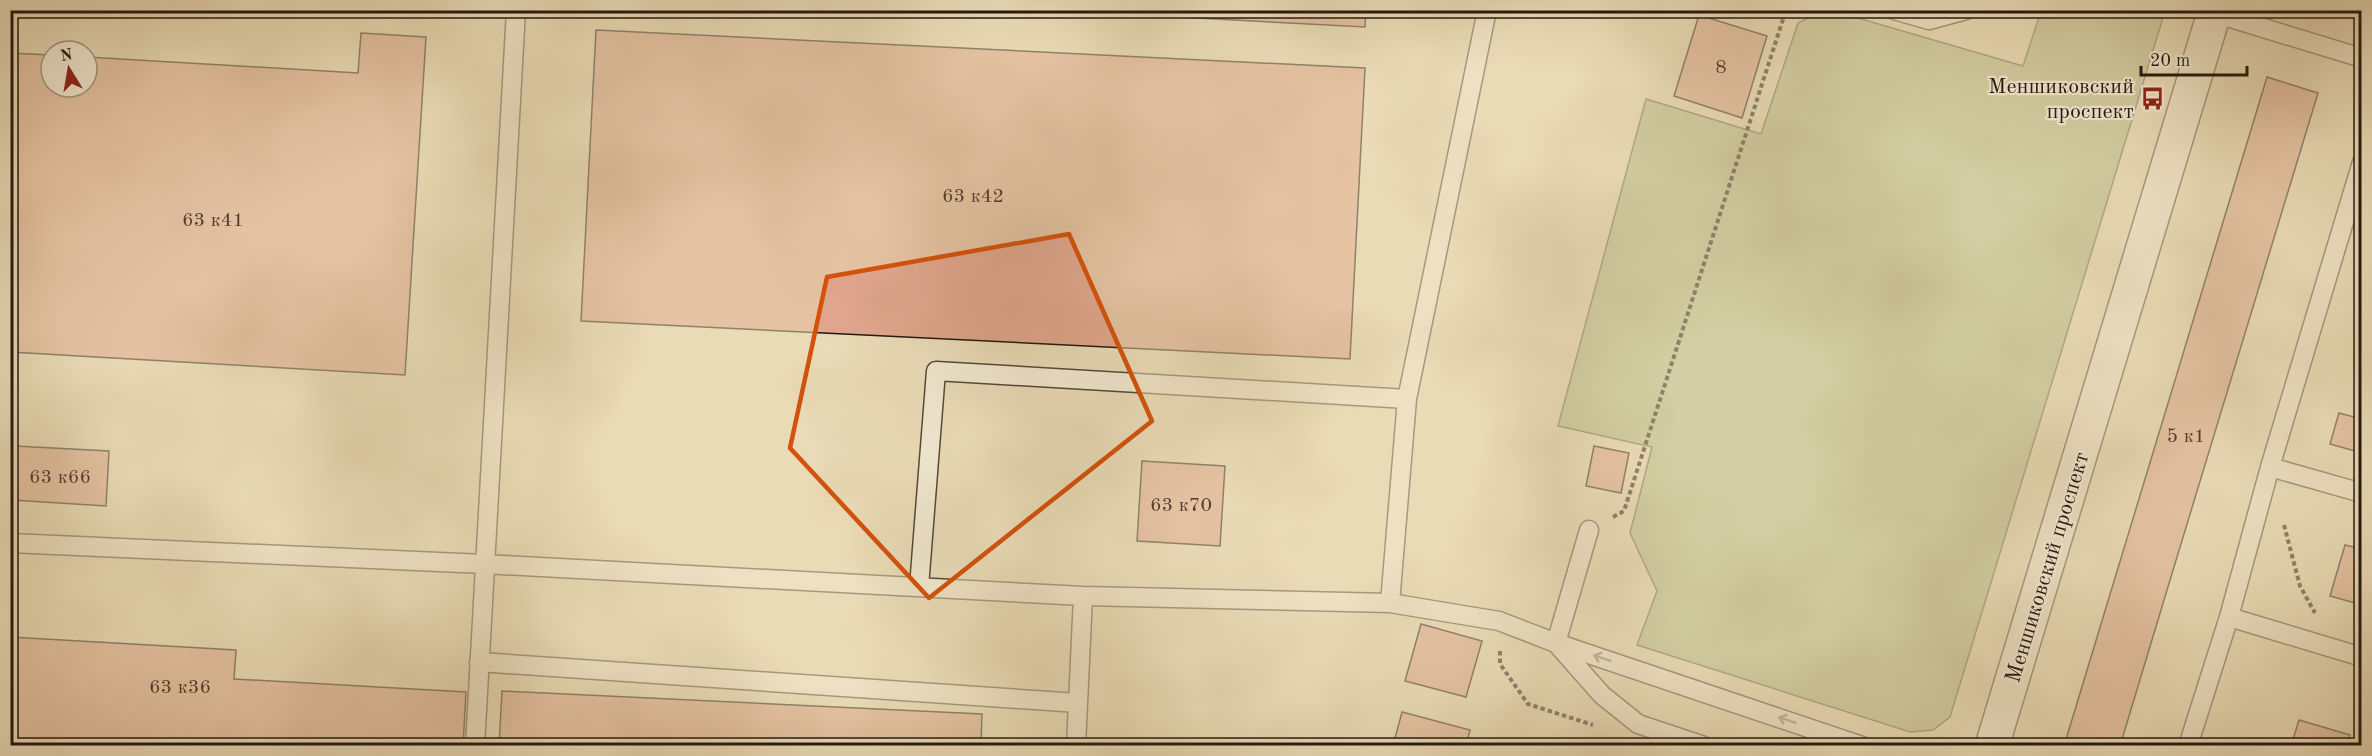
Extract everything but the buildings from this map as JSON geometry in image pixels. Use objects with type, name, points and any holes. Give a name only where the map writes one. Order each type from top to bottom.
[{"type":"street","name":"Меншиковский проспект","points":[[1992,746],[2215,12]]},
{"type":"lane","points":[[475,746],[516,10]]},
{"type":"lane","points":[[1390,603],[1407,399],[1487,10]]},
{"type":"lane","points":[[1893,10],[1929,20],[1966,10]]},
{"type":"lane","points":[[2215,12],[2361,58]]},
{"type":"lane","points":[[2188,746],[2229,617],[2270,467],[2361,162]]},
{"type":"lane","points":[[919,587],[936,371],[1407,399]]},
{"type":"lane","points":[[2270,467],[2361,493]]},
{"type":"lane","points":[[1556,643],[1588,530]]},
{"type":"lane","points":[[10,543],[484,564],[1083,596],[1390,603],[1499,621],[1556,643],[1862,746]]},
{"type":"lane","points":[[1076,746],[1083,596]]},
{"type":"lane","points":[[2229,617],[2361,657]]},
{"type":"lane","points":[[1556,643],[1602,695],[1638,724],[1704,746]]},
{"type":"lane","points":[[479,662],[1078,703]]},
{"type":"path","points":[[1588,530],[1624,511],[1786,10]]},
{"type":"path","points":[[2283,521],[2300,586],[2337,650]]},
{"type":"path","points":[[1499,621],[1500,664],[1528,704],[1603,728]]},
{"type":"highlighted area","points":[[1069,234],[1152,421],[929,598],[790,448],[827,277]]},
{"type":"green space","points":[[1821,11],[1834,11],[2023,66],[2041,11],[2165,11],[1950,717],[1933,730],[1910,732],[1637,645],[1657,591],[1630,533],[1652,447],[1558,426],[1646,99],[1761,134],[1798,23]]},
{"type":"place","name":"Меншиковский проспект","points":[[2152,98]]}]
